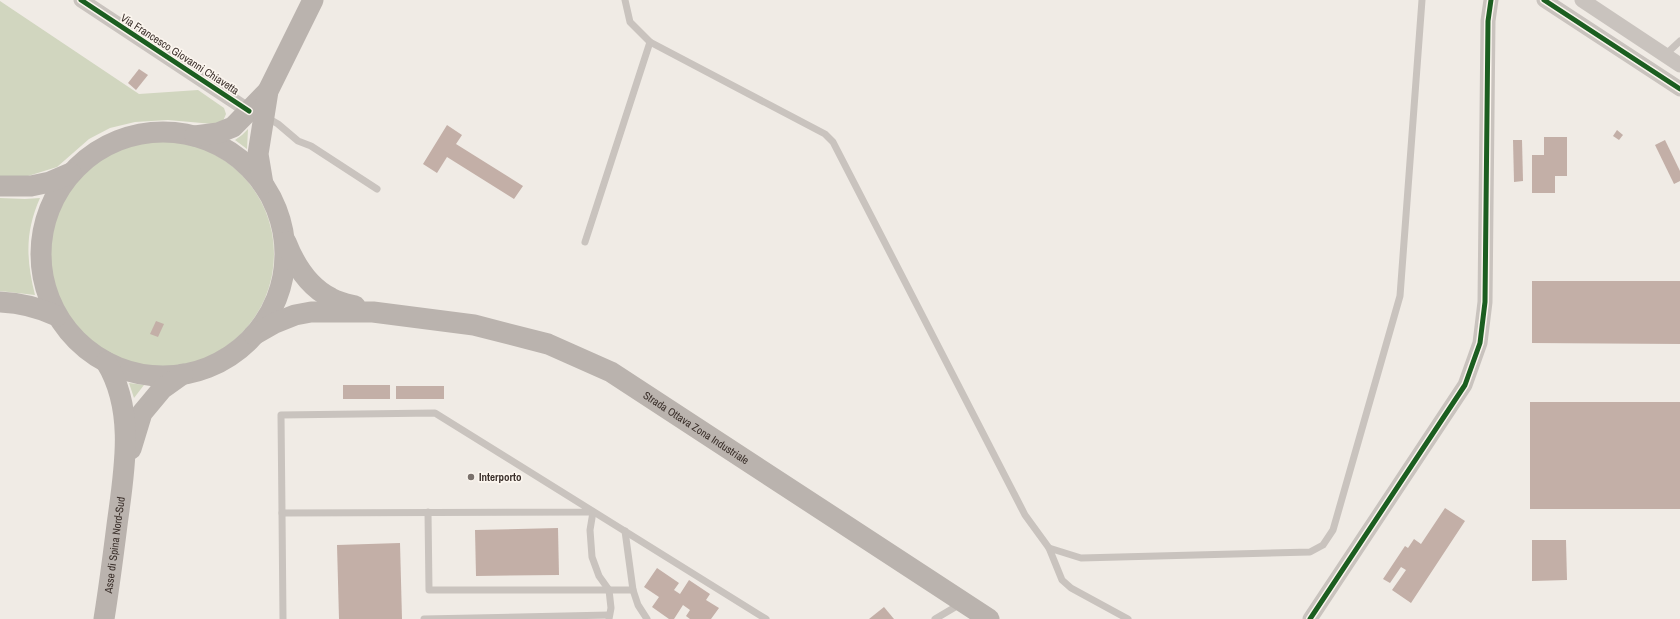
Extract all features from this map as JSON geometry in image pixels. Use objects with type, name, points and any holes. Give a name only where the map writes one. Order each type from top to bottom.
[{"type":"main road","points":[[264,184],[258,154],[256,114],[313,0]]},
{"type":"main road","points":[[193,136],[218,133],[233,127],[256,114]]},
{"type":"main road","points":[[284,237],[285,265],[279,294],[266,320],[254,335],[234,353],[218,363],[201,370],[184,374],[164,376],[125,370],[106,362],[82,346],[68,332],[57,316],[49,299],[43,280],[40,261],[44,223],[60,188],[71,173],[93,154],[109,144],[127,137],[155,132],[174,132],[212,142],[233,154],[251,169],[264,184],[277,209],[284,237],[293,261],[310,283],[331,298],[373,312]]},
{"type":"main road","points":[[0,186],[50,182],[71,173]]},
{"type":"main road","points":[[0,302],[40,308],[57,316]]},
{"type":"main road","points":[[254,335],[275,323],[295,315],[310,312],[373,312]]},
{"type":"main road","name":"Strada Ottava Zona Industriale","points":[[373,312],[481,327],[548,344],[611,372],[989,619]]},
{"type":"main road","points":[[106,362],[115,376],[120,392],[125,425],[124,470]]},
{"type":"main road","points":[[124,470],[142,413],[162,389],[184,374]]},
{"type":"main road","name":"Asse di Spina Nord-Sud","points":[[104,619],[124,470]]},
{"type":"street","name":"Via Francesco Giovanni Chiavetta","points":[[81,0],[256,114]]},
{"type":"street","points":[[1310,619],[1465,385],[1480,343],[1486,302],[1488,21],[1491,0]]},
{"type":"street","points":[[1544,0],[1680,89]]},
{"type":"street","points":[[1582,0],[1680,65]]},
{"type":"lane","points":[[625,0],[630,22],[650,42],[825,134],[833,142],[1025,515],[1048,548],[1062,580],[1071,588],[1128,619]]},
{"type":"lane","points":[[1048,548],[1081,558],[1310,552],[1323,545],[1333,530],[1400,296],[1422,0]]},
{"type":"lane","points":[[1665,55],[1680,41]]},
{"type":"lane","points":[[585,242],[650,42]]},
{"type":"lane","points":[[256,114],[278,124],[298,141],[311,146],[377,189]]},
{"type":"lane","points":[[283,619],[281,415],[436,413],[766,619]]},
{"type":"lane","points":[[428,512],[429,590],[633,590]]},
{"type":"lane","points":[[282,513],[593,512]]},
{"type":"lane","points":[[424,619],[609,617],[611,608],[609,590],[599,576],[592,557],[590,530],[593,512]]},
{"type":"lane","points":[[625,531],[633,590],[638,605],[647,619]]},
{"type":"lane","points":[[935,619],[964,602]]},
{"type":"green space","points":[[0,1],[139,94],[198,90],[224,108],[226,114],[223,121],[213,124],[168,120],[135,122],[110,128],[89,139],[57,167],[28,176],[0,176]]},
{"type":"green space","points":[[248,129],[247,149],[235,140]]},
{"type":"green space","points":[[161,141],[194,146],[204,150],[224,160],[241,174],[255,191],[265,211],[269,221],[274,254],[269,287],[265,297],[255,317],[241,334],[224,348],[204,358],[194,362],[161,367],[128,362],[118,358],[98,348],[81,334],[67,317],[57,297],[53,287],[48,254],[53,221],[57,211],[67,191],[81,174],[98,160],[118,150],[128,146]]},
{"type":"green space","points":[[0,198],[40,198],[35,210],[29,234],[28,246],[30,269],[35,295],[0,291]]},
{"type":"green space","points":[[129,383],[144,385],[134,398]]},
{"type":"building","points":[[139,69],[148,75],[136,90],[128,83]]},
{"type":"building","points":[[447,125],[462,135],[456,144],[523,186],[514,199],[447,157],[437,173],[423,164]]},
{"type":"building","points":[[1617,130],[1623,135],[1619,140],[1613,136]]},
{"type":"building","points":[[1544,137],[1567,137],[1567,176],[1555,176],[1555,193],[1532,193],[1532,155],[1544,155]]},
{"type":"building","points":[[1513,140],[1522,140],[1523,181],[1514,182]]},
{"type":"building","points":[[1665,140],[1680,171],[1680,181],[1674,184],[1655,145]]},
{"type":"building","points":[[1532,281],[1680,281],[1680,344],[1532,343]]},
{"type":"building","points":[[156,321],[164,324],[158,337],[150,334]]},
{"type":"building","points":[[343,385],[390,385],[390,399],[343,399]]},
{"type":"building","points":[[396,386],[444,386],[444,399],[396,399]]},
{"type":"building","points":[[1530,402],[1680,402],[1680,509],[1530,509]]},
{"type":"building","points":[[1445,508],[1465,521],[1411,603],[1392,590],[1406,570],[1401,567],[1390,583],[1383,579],[1405,546],[1408,548],[1414,539],[1421,544]]},
{"type":"building","points":[[558,528],[559,575],[476,576],[475,530]]},
{"type":"building","points":[[1532,540],[1566,540],[1567,580],[1532,581]]},
{"type":"building","points":[[400,543],[402,619],[339,619],[337,545]]},
{"type":"building","points":[[657,568],[679,583],[674,590],[680,594],[689,580],[710,594],[706,600],[719,608],[711,619],[690,619],[686,616],[690,610],[683,605],[674,619],[669,619],[652,607],[659,597],[644,587]]},
{"type":"building","points":[[884,607],[894,619],[869,619]]},
{"type":"cycle path","points":[[81,0],[249,111]]},
{"type":"cycle path","points":[[1310,619],[1465,385],[1480,343],[1485,302],[1488,21],[1491,0]]},
{"type":"cycle path","points":[[1544,0],[1680,89]]},
{"type":"place","name":"Interporto","points":[[471,477]]}]
